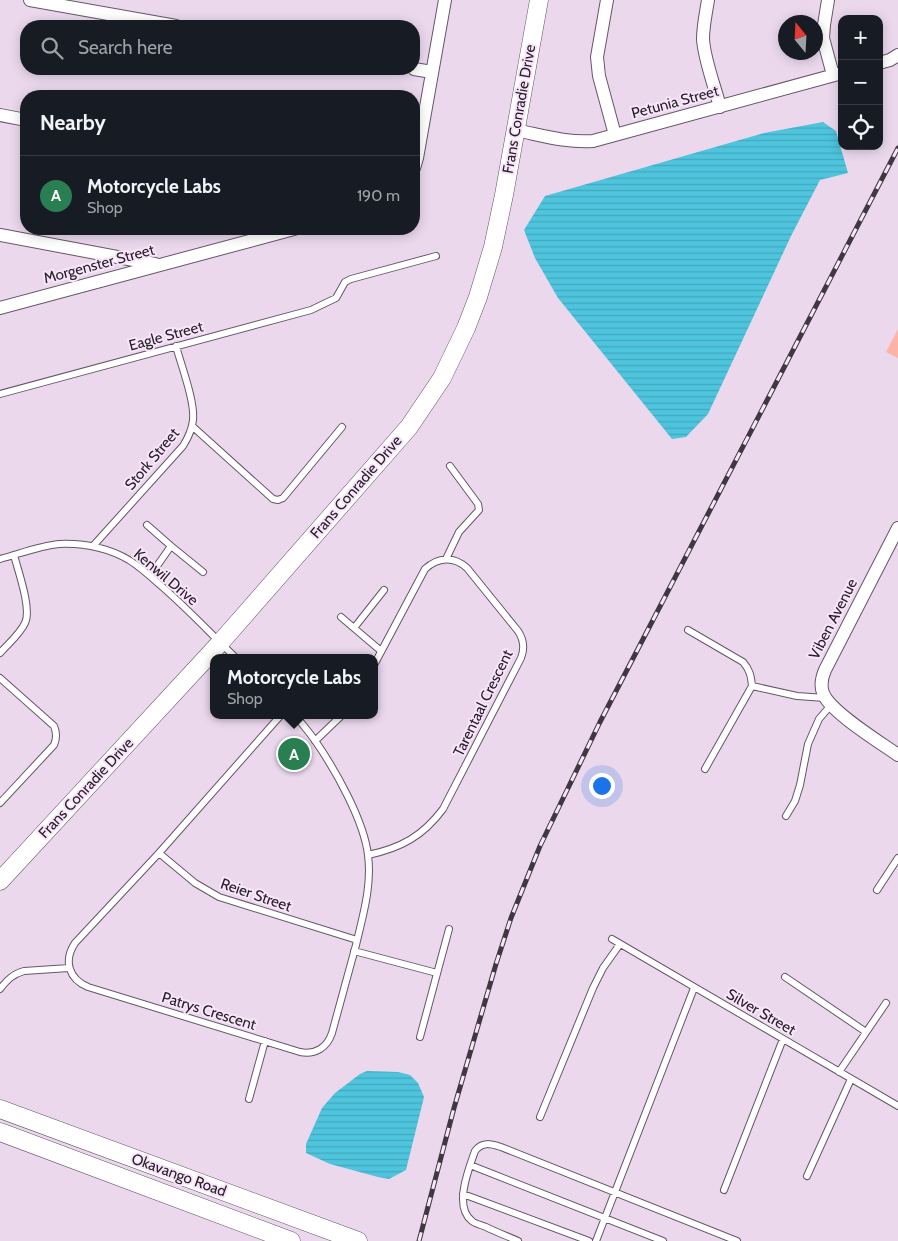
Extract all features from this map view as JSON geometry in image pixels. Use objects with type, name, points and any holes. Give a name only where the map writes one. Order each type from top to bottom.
[{"type":"street","points":[[30,0],[142,20]]},
{"type":"street","points":[[420,141],[445,0]]},
{"type":"street","name":"Frans Conradie Drive","points":[[0,881],[220,643],[409,427],[442,378],[466,328],[478,297],[493,247],[539,0]]},
{"type":"street","points":[[607,0],[598,58],[599,76],[615,136]]},
{"type":"street","points":[[708,0],[703,40],[720,107]]},
{"type":"street","points":[[828,0],[823,38],[837,74]]},
{"type":"street","points":[[883,62],[898,55]]},
{"type":"street","points":[[420,70],[432,72]]},
{"type":"street","name":"Petunia Street","points":[[515,130],[562,140],[593,141],[837,74]]},
{"type":"street","points":[[0,115],[20,119]]},
{"type":"street","points":[[0,235],[160,265]]},
{"type":"street","name":"Morgenster Street","points":[[0,308],[272,235]]},
{"type":"street","name":"Viben Avenue","points":[[828,701],[822,688],[823,676],[898,528]]},
{"type":"street","points":[[828,701],[859,728],[898,755]]},
{"type":"street","name":"Okavango Road","points":[[0,1109],[358,1241]]},
{"type":"street","name":"Okavango Road","points":[[0,1132],[291,1241]]},
{"type":"lane","name":"Eagle Street","points":[[0,394],[311,310],[336,298],[345,282],[351,279],[436,256]]},
{"type":"lane","name":"Stork Street","points":[[93,546],[183,446],[190,433],[193,407],[176,346]]},
{"type":"lane","points":[[192,426],[273,499],[278,500],[283,498],[342,427]]},
{"type":"lane","points":[[378,658],[425,569],[434,562],[446,559],[459,532],[479,510],[478,504],[450,466]]},
{"type":"lane","points":[[147,526],[203,572]]},
{"type":"lane","name":"Kenwil Drive","points":[[0,559],[53,545],[93,546],[105,550],[123,557],[150,576],[172,594],[220,643]]},
{"type":"lane","points":[[150,576],[171,546]]},
{"type":"lane","points":[[0,652],[22,629],[28,614],[14,555]]},
{"type":"lane","name":"Tarentaal Crescent","points":[[368,855],[391,849],[411,840],[436,818],[449,799],[523,653],[523,643],[520,635],[472,575],[462,564],[446,559]]},
{"type":"lane","points":[[354,628],[384,590]]},
{"type":"lane","points":[[341,617],[382,651]]},
{"type":"lane","points":[[688,630],[743,662],[751,674],[752,686],[705,769]]},
{"type":"lane","points":[[220,643],[232,654]]},
{"type":"lane","points":[[0,678],[54,726],[57,734],[54,745],[0,803]]},
{"type":"lane","points":[[752,686],[828,701],[808,744],[800,785],[795,801],[786,816]]},
{"type":"lane","points":[[0,989],[9,978],[19,973],[69,968],[68,958],[74,943],[159,853],[277,719]]},
{"type":"lane","name":"Patrys Crescent","points":[[69,968],[78,982],[88,986],[265,1041],[305,1053],[316,1052],[325,1046],[330,1038],[364,914],[369,888],[368,855],[364,835],[357,816],[339,780],[315,741],[297,719]]},
{"type":"lane","points":[[315,741],[338,719]]},
{"type":"lane","name":"Reier Street","points":[[159,853],[195,883],[218,897],[357,940]]},
{"type":"lane","points":[[877,890],[898,858]]},
{"type":"lane","points":[[420,1037],[449,929]]},
{"type":"lane","name":"Silver Street","points":[[612,939],[851,1079],[897,1103]]},
{"type":"lane","points":[[540,1117],[593,988],[603,968],[620,944]]},
{"type":"lane","points":[[354,951],[437,972]]},
{"type":"lane","points":[[785,977],[866,1032]]},
{"type":"lane","points":[[596,1241],[694,988]]},
{"type":"lane","points":[[839,1072],[886,1003]]},
{"type":"lane","points":[[724,1190],[782,1039]]},
{"type":"lane","points":[[249,1100],[265,1041]]},
{"type":"lane","points":[[807,1176],[851,1079]]},
{"type":"lane","points":[[518,1241],[472,1221],[466,1214],[463,1206],[463,1194],[470,1165],[478,1148],[485,1144],[501,1147],[737,1241]]},
{"type":"lane","points":[[470,1165],[663,1241]]},
{"type":"lane","points":[[463,1194],[589,1241]]},
{"type":"water","points":[[823,122],[836,131],[838,150],[841,150],[848,173],[820,180],[791,236],[708,414],[686,437],[672,439],[558,298],[535,258],[524,230],[545,196],[764,133]]},
{"type":"water","points":[[367,1071],[398,1072],[410,1075],[418,1083],[424,1097],[406,1170],[389,1179],[330,1164],[306,1153],[306,1144],[322,1108],[335,1093]]},
{"type":"building","points":[[898,329],[898,358],[886,352]]},
{"type":"railway","points":[[419,1241],[454,1108],[496,964],[511,918],[540,846],[600,722],[898,148]]},
{"type":"place","name":"Motorcycle Labs","points":[[294,754]]}]
